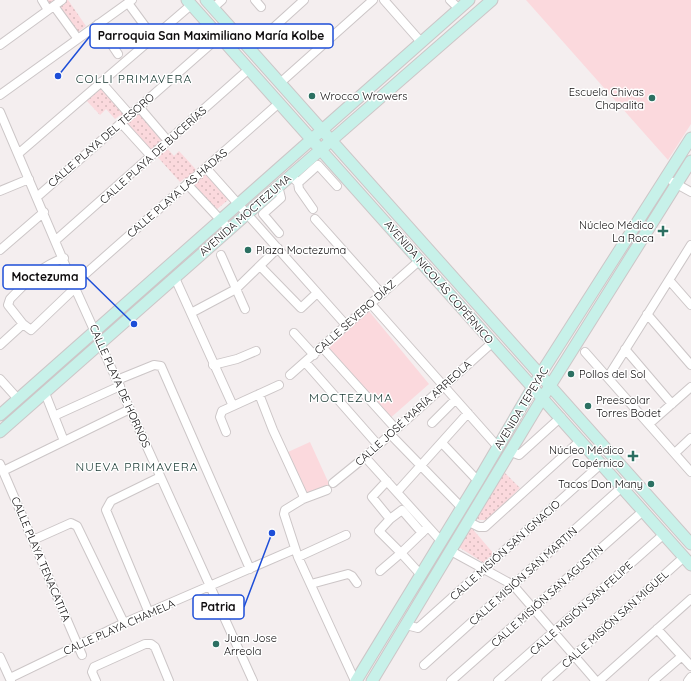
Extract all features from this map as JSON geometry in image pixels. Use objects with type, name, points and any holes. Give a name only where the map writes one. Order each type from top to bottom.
[{"type":"street","points":[[42,0],[78,39]]},
{"type":"street","points":[[0,45],[62,0]]},
{"type":"street","points":[[210,4],[222,0]]},
{"type":"street","points":[[255,0],[261,7]]},
{"type":"street","points":[[250,49],[304,0]]},
{"type":"street","points":[[280,83],[373,0]]},
{"type":"street","points":[[384,0],[421,42]]},
{"type":"street","points":[[450,0],[459,9]]},
{"type":"street","name":"AVENIDA MOCTEZUMA","points":[[0,415],[469,0]]},
{"type":"street","name":"AVENIDA MOCTEZUMA","points":[[0,432],[278,186],[295,179],[321,149],[492,0]]},
{"type":"street","points":[[0,95],[130,1],[153,37]]},
{"type":"street","points":[[18,154],[153,37],[189,2]]},
{"type":"street","name":"AVENIDA NICOLÁS COPÉRNICO","points":[[189,2],[688,561]]},
{"type":"street","name":"AVENIDA NICOLÁS COPÉRNICO","points":[[210,4],[691,544]]},
{"type":"street","points":[[98,24],[118,54]]},
{"type":"street","name":"CALLE PLAYA DEL TESORO","points":[[37,197],[220,36]]},
{"type":"street","name":"CALLE PLAYA DE BUCERÍAS","points":[[56,240],[249,69]]},
{"type":"street","points":[[101,82],[130,115]]},
{"type":"street","name":"CALLE PLAYA LAS HADAS","points":[[23,324],[32,330],[74,286],[186,184],[280,103]]},
{"type":"street","points":[[139,107],[168,141]]},
{"type":"street","name":"CALLE PLAYA DE HORNOS","points":[[0,112],[3,126],[18,154],[44,212],[64,258],[74,286],[119,383],[209,587],[253,681]]},
{"type":"street","points":[[121,123],[151,156]]},
{"type":"street","name":"AVENIDA TEPEYAC","points":[[355,681],[477,484],[497,446],[533,386],[691,138]]},
{"type":"street","name":"AVENIDA TEPEYAC","points":[[372,681],[485,496],[543,397],[691,161]]},
{"type":"street","points":[[313,209],[299,189],[295,179],[318,165],[337,186]]},
{"type":"street","points":[[206,168],[346,325]]},
{"type":"street","points":[[666,177],[691,192]]},
{"type":"street","points":[[0,191],[29,179]]},
{"type":"street","points":[[186,184],[229,229]]},
{"type":"street","points":[[278,186],[281,198],[263,214],[279,233]]},
{"type":"street","points":[[0,250],[44,212]]},
{"type":"street","points":[[315,219],[382,294]]},
{"type":"street","points":[[608,377],[691,245]]},
{"type":"street","points":[[191,313],[236,289],[278,248]]},
{"type":"street","points":[[222,255],[245,309]]},
{"type":"street","points":[[0,345],[23,324],[7,303],[44,266],[64,258]]},
{"type":"street","name":"CALLE SEVERO DÍAZ","points":[[290,375],[420,260]]},
{"type":"street","points":[[260,266],[301,308],[317,293]]},
{"type":"street","points":[[175,278],[233,406]]},
{"type":"street","points":[[669,280],[691,305]]},
{"type":"street","points":[[371,304],[497,446]]},
{"type":"street","points":[[647,314],[691,365]]},
{"type":"street","points":[[294,333],[314,354]]},
{"type":"street","name":"CALLE JOSÉ MARÍA ARREOLA","points":[[333,483],[365,457],[493,342]]},
{"type":"street","points":[[322,347],[422,466],[462,508]]},
{"type":"street","points":[[625,349],[672,404]]},
{"type":"street","points":[[214,365],[237,359],[256,351]]},
{"type":"street","points":[[585,352],[691,472]]},
{"type":"street","points":[[305,362],[378,445]]},
{"type":"street","points":[[54,416],[154,365],[161,366],[250,569]]},
{"type":"street","points":[[0,379],[18,399]]},
{"type":"street","points":[[226,432],[220,417],[222,411],[279,385]]},
{"type":"street","points":[[649,424],[691,387]]},
{"type":"street","points":[[45,393],[64,441]]},
{"type":"street","points":[[259,394],[273,430],[303,495],[303,499]]},
{"type":"street","points":[[432,423],[455,400]]},
{"type":"street","points":[[1,467],[64,441],[130,409]]},
{"type":"street","points":[[397,492],[422,466],[468,413]]},
{"type":"street","points":[[511,452],[519,455],[561,417]]},
{"type":"street","points":[[674,453],[691,438]]},
{"type":"street","points":[[469,522],[479,527],[485,527],[581,440]]},
{"type":"street","points":[[442,443],[477,484],[485,496]]},
{"type":"street","points":[[365,457],[397,492],[422,534]]},
{"type":"street","name":"CALLE MISIÓN SAN IGNACIO","points":[[406,625],[418,628],[602,463]]},
{"type":"street","name":"CALLE PLAYA TENACATITA","points":[[1,467],[82,655]]},
{"type":"street","points":[[149,612],[106,510],[111,500],[160,477]]},
{"type":"street","points":[[387,481],[372,497],[390,519]]},
{"type":"street","name":"CALLE MISIÓN SAN MARTIN","points":[[424,665],[622,487]]},
{"type":"street","points":[[327,490],[303,499],[284,512],[297,553],[310,584],[355,681]]},
{"type":"street","points":[[405,507],[390,519],[379,532],[421,575]]},
{"type":"street","points":[[405,507],[428,527],[441,541]]},
{"type":"street","name":"CALLE MISIÓN SAN AGUSTÍN","points":[[451,681],[643,510]]},
{"type":"street","points":[[33,540],[72,523],[76,526],[124,623]]},
{"type":"street","points":[[380,571],[428,527]]},
{"type":"street","name":"CALLE MISIÓN SAN FELIPE","points":[[498,681],[664,534]]},
{"type":"street","name":"CALLE PLAYA CHAMELA","points":[[0,657],[10,680],[78,644],[149,612],[250,569],[346,535]]},
{"type":"street","points":[[451,551],[513,585],[574,656],[598,681],[691,599]]},
{"type":"street","name":"CALLE MISIÓN SAN MIGUEL","points":[[546,681],[688,561]]},
{"type":"street","points":[[310,584],[348,574],[352,576],[357,583]]},
{"type":"street","points":[[413,587],[425,594]]},
{"type":"street","points":[[657,630],[691,666]]},
{"type":"street","points":[[96,681],[92,672],[94,667],[145,644],[151,644],[155,647],[169,681]]},
{"type":"street","points":[[653,681],[682,656]]},
{"type":"street","points":[[688,681],[691,677]]},
{"type":"shaded area","points":[[45,0],[68,0],[86,26],[71,37]]},
{"type":"shaded area","name":"Escuela Chivas Chapalita","points":[[526,0],[691,0],[691,124],[668,160]]},
{"type":"shaded area","points":[[105,81],[135,115],[140,111],[170,145],[167,148],[174,156],[179,151],[201,175],[205,171],[229,199],[215,211],[185,178],[180,182],[120,115],[115,119],[106,109],[100,115],[85,99]]},
{"type":"shaded area","points":[[368,310],[429,384],[388,420],[324,349]]},
{"type":"shaded area","points":[[310,442],[330,486],[307,496],[288,452]]},
{"type":"shaded area","points":[[504,472],[520,488],[487,520],[479,520],[476,517]]},
{"type":"shaded area","points":[[470,526],[494,554],[484,563],[457,546]]},
{"type":"place","name":"Parroquia San Maximiliano María Kolbe","points":[[58,76]]},
{"type":"place","name":"Wrocco Wrowers","points":[[312,96]]},
{"type":"place","name":"Escuela Chivas Chapalita","points":[[652,98]]},
{"type":"place","name":"Núcleo Médico La Roca","points":[[663,231]]},
{"type":"place","name":"Plaza Moctezuma","points":[[248,250]]},
{"type":"place","name":"Moctezuma","points":[[134,324]]},
{"type":"place","name":"Pollos del Sol","points":[[571,374]]},
{"type":"place","name":"Preescolar Torres Bodet","points":[[588,406]]},
{"type":"place","name":"Núcleo Médico Copérnico","points":[[633,456]]},
{"type":"place","name":"Tacos Don Many","points":[[651,484]]},
{"type":"place","name":"Patria","points":[[272,533]]},
{"type":"place","name":"Juan Jose Arreola","points":[[216,644]]},
{"type":"district","name":"COLLI PRIMAVERA","points":[[134,79]]},
{"type":"district","name":"MOCTEZUMA","points":[[351,398]]},
{"type":"district","name":"NUEVA PRIMAVERA","points":[[137,467]]}]
